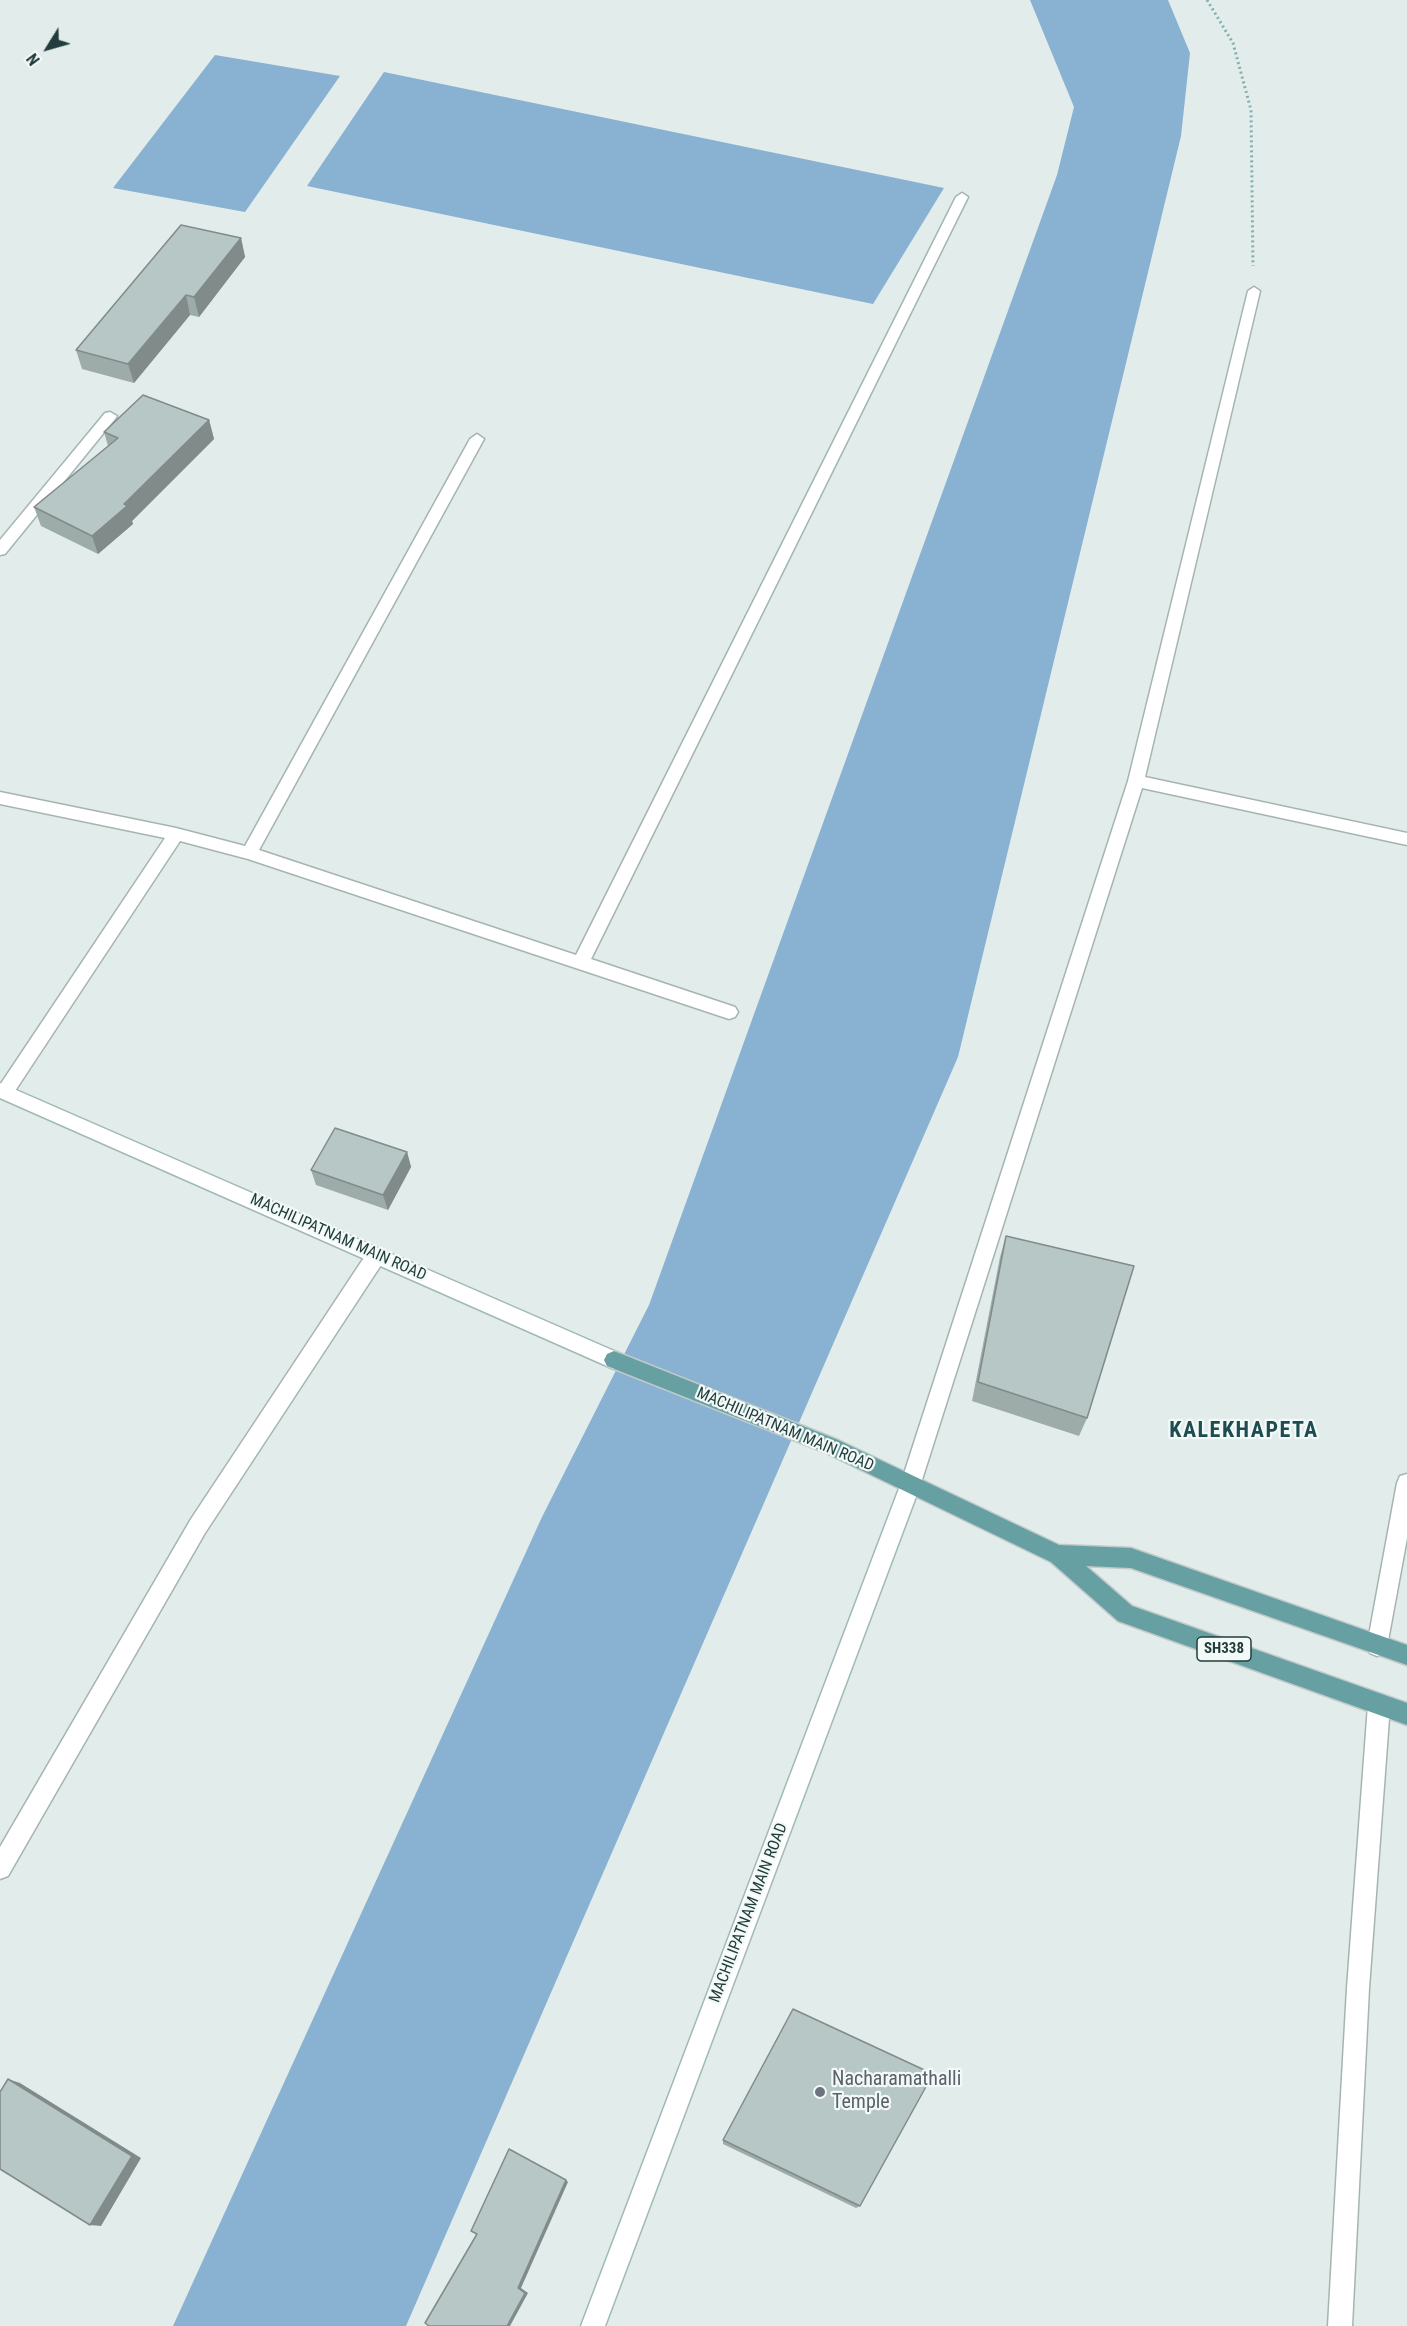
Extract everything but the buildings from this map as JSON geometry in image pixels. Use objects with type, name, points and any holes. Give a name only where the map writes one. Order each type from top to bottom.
[{"type":"main road","name":"MACHILIPATNAM MAIN ROAD","points":[[614,1360],[831,1446],[910,1486]]},
{"type":"main road","name":"SH338","points":[[910,1486],[1058,1555],[1125,1614],[1379,1706],[1407,1714]]},
{"type":"main road","name":"SH338","points":[[1058,1555],[1131,1558],[1407,1655]]},
{"type":"street","points":[[581,962],[962,196]]},
{"type":"street","points":[[910,1486],[1136,781],[1254,291]]},
{"type":"street","points":[[0,550],[110,416]]},
{"type":"street","points":[[249,853],[477,439]]},
{"type":"street","points":[[1136,781],[1407,839]]},
{"type":"street","points":[[0,798],[176,834],[249,853],[729,1012]]},
{"type":"street","points":[[2,1091],[176,834]]},
{"type":"street","name":"MACHILIPATNAM MAIN ROAD","points":[[2,1091],[614,1360]]},
{"type":"street","points":[[0,1868],[198,1526],[376,1256]]},
{"type":"street","points":[[1377,1646],[1407,1483]]},
{"type":"street","name":"MACHILIPATNAM MAIN ROAD","points":[[593,2326],[910,1486]]},
{"type":"street","points":[[1340,2326],[1358,1988],[1379,1706]]},
{"type":"path","points":[[1208,0],[1233,43],[1251,110],[1254,291]]},
{"type":"water","points":[[1030,0],[1168,0],[1190,53],[1181,136],[958,1057],[406,2326],[173,2326],[542,1517],[649,1305],[1057,175],[1074,107]]},
{"type":"water","points":[[215,55],[340,76],[245,212],[113,188]]},
{"type":"water","points":[[384,72],[944,188],[873,304],[307,186]]},
{"type":"place","name":"Nacharamathalli Temple","points":[[820,2092]]},
{"type":"district","name":"KALEKHAPETA","points":[[1244,1431]]}]
